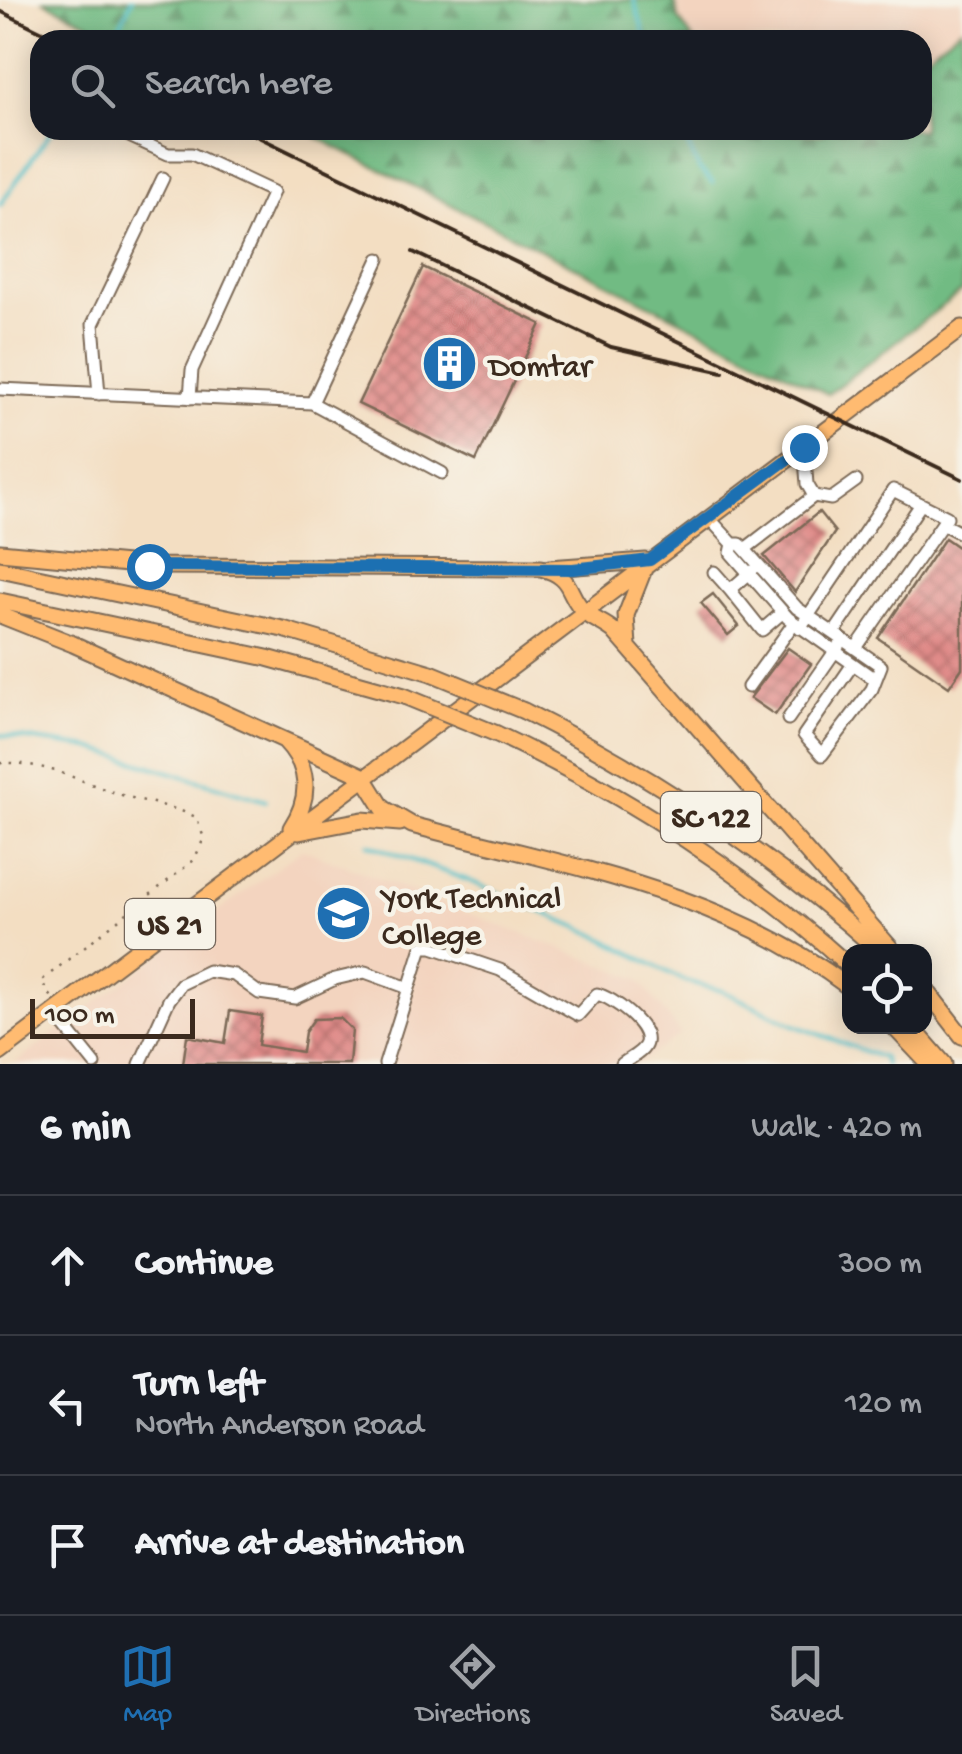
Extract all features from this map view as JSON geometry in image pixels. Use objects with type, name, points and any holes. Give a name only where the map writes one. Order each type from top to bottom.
[{"type":"main road","name":"US 21","points":[[0,1053],[962,328]]},
{"type":"main road","points":[[0,552],[149,566],[542,568],[650,560]]},
{"type":"main road","points":[[629,650],[625,623],[629,600],[650,560]]},
{"type":"main road","points":[[542,568],[567,580],[584,612],[609,626],[887,944]]},
{"type":"main road","name":"SC 122","points":[[0,569],[283,630],[431,674],[524,710],[607,752],[707,814],[759,851],[870,944]]},
{"type":"main road","name":"SC 122","points":[[0,601],[267,658],[404,696],[496,734],[596,783],[686,837],[787,911],[842,960]]},
{"type":"main road","points":[[0,616],[364,776],[383,808],[412,825]]},
{"type":"main road","points":[[275,734],[295,752],[306,776],[303,804],[286,836]]},
{"type":"main road","points":[[286,836],[346,821],[412,825],[680,896],[782,942],[842,983]]},
{"type":"main road","points":[[932,998],[962,1037]]},
{"type":"main road","points":[[932,1005],[962,1037]]},
{"type":"main road","points":[[901,1034],[929,1064]]},
{"type":"main road","points":[[918,1034],[944,1064]]},
{"type":"street","points":[[138,140],[168,154],[192,154],[272,192],[192,370],[190,398]]},
{"type":"street","points":[[99,394],[93,324],[163,178]]},
{"type":"street","points":[[312,403],[380,259]]},
{"type":"street","points":[[0,389],[312,403],[442,472]]},
{"type":"street","points":[[804,447],[808,484],[814,496]]},
{"type":"street","points":[[853,664],[806,731],[805,738],[819,754],[825,754],[872,689],[872,678],[882,666],[809,616],[731,553],[814,496],[832,499],[856,481]]},
{"type":"street","points":[[748,688],[809,616],[893,490],[922,504],[962,534]]},
{"type":"street","points":[[788,719],[834,652],[838,636],[922,504]]},
{"type":"street","points":[[708,518],[739,547]]},
{"type":"street","points":[[856,648],[945,520]]},
{"type":"street","points":[[730,590],[754,569]]},
{"type":"street","points":[[754,569],[782,612],[797,626],[872,678]]},
{"type":"street","points":[[714,572],[762,630],[782,612]]},
{"type":"street","points":[[385,1064],[406,987],[414,980],[422,947],[432,946],[500,970],[578,1015],[597,994],[606,997],[644,1029],[644,1048],[622,1064]]},
{"type":"street","points":[[140,1064],[169,1000],[181,984],[196,975],[222,972],[259,993],[295,998],[335,979],[365,972],[406,987]]},
{"type":"street","points":[[56,1011],[95,1064]]},
{"type":"path","points":[[0,762],[26,762],[175,808],[196,817],[204,838],[194,860],[41,981],[56,1011]]},
{"type":"shaded area","points":[[675,0],[962,0],[962,27],[932,50],[932,30],[686,30],[678,18]]},
{"type":"shaded area","name":"York Technical College","points":[[302,849],[639,979],[681,1034],[638,1064],[14,1064]]},
{"type":"green space","points":[[42,0],[675,0],[678,18],[686,30],[102,30]]},
{"type":"green space","points":[[962,27],[962,291],[828,394],[322,140],[932,140],[932,50]]},
{"type":"building","name":"Domtar","points":[[423,267],[541,324],[476,461],[358,404]]},
{"type":"building","points":[[819,512],[835,532],[795,592],[764,556]]},
{"type":"building","points":[[945,538],[962,550],[962,668],[949,687],[878,638]]},
{"type":"building","points":[[713,594],[739,626],[728,635],[701,603]]},
{"type":"building","points":[[788,648],[811,664],[775,715],[750,698]]},
{"type":"building","points":[[230,1011],[262,1016],[258,1045],[302,1052],[305,1032],[314,1019],[340,1018],[352,1030],[349,1064],[183,1064],[187,1036],[225,1043]]},
{"type":"waterway","points":[[118,30],[132,0]]},
{"type":"waterway","points":[[634,0],[643,30]]},
{"type":"waterway","points":[[0,205],[45,140]]},
{"type":"waterway","points":[[686,140],[699,169],[713,183]]},
{"type":"waterway","points":[[0,735],[90,748],[266,801]]},
{"type":"waterway","points":[[368,844],[470,881],[594,934],[685,981],[723,991],[794,1025],[883,1058],[885,1064]]},
{"type":"railway","points":[[0,11],[39,30]]},
{"type":"railway","points":[[265,140],[962,479]]},
{"type":"railway","points":[[413,252],[611,347],[723,372]]},
{"type":"place","name":"Domtar","points":[[450,364]]},
{"type":"place","name":"York Technical College","points":[[343,914]]},
{"type":"route","points":[[149,566],[573,569],[650,560],[804,447]]}]
